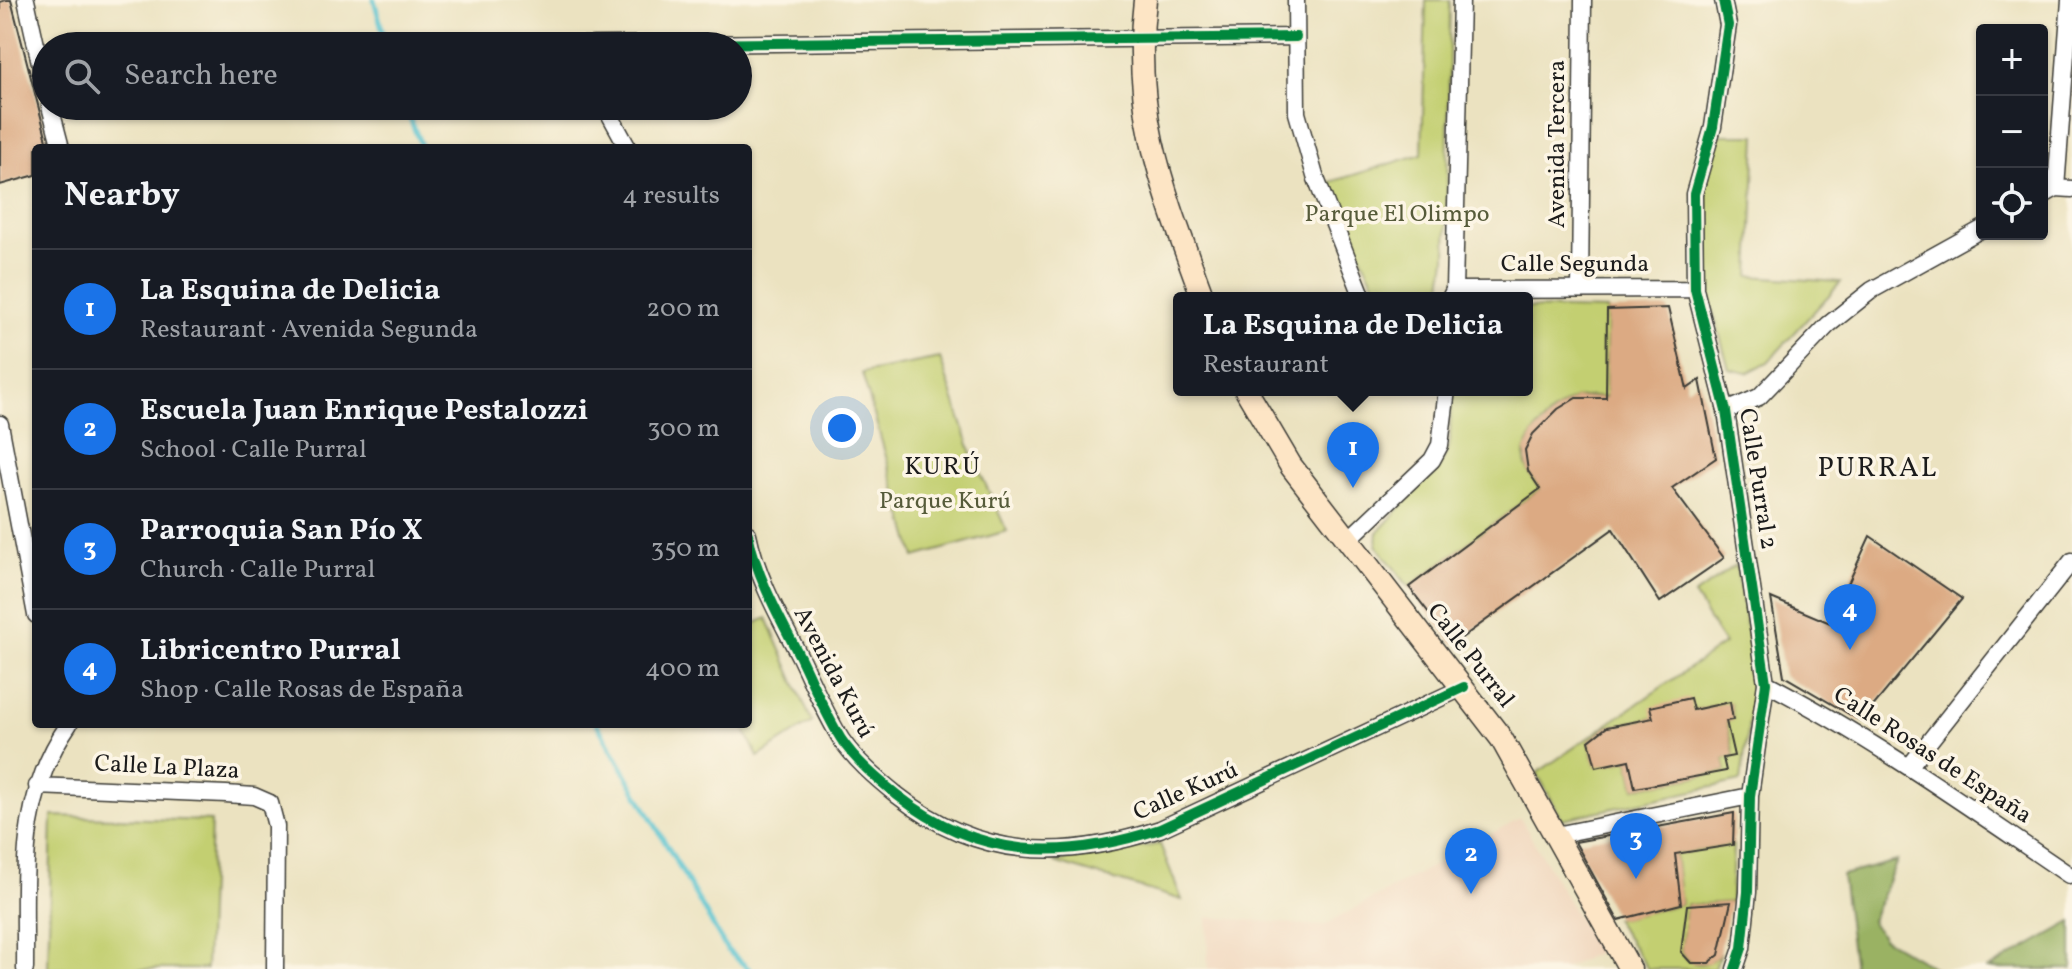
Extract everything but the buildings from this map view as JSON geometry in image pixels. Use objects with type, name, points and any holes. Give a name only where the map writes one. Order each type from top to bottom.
[{"type":"street","points":[[26,0],[33,32]]},
{"type":"street","points":[[1145,0],[1141,37],[1148,139],[1201,292]]},
{"type":"street","points":[[1296,0],[1297,113],[1315,176],[1361,292]]},
{"type":"street","points":[[1452,292],[1461,0]]},
{"type":"street","name":"Avenida Tercera","points":[[1580,289],[1583,0]]},
{"type":"street","name":"Calle Purral 2","points":[[1723,0],[1728,25],[1713,127],[1694,194],[1695,289],[1726,411],[1766,683],[1750,796],[1748,892],[1742,948],[1735,969]]},
{"type":"street","points":[[2057,191],[2070,0]]},
{"type":"street","points":[[752,42],[1296,37]]},
{"type":"street","points":[[54,120],[60,144]]},
{"type":"street","points":[[613,120],[626,144]]},
{"type":"street","points":[[1726,411],[1759,397],[1781,379],[1828,325],[1872,290],[1976,232]]},
{"type":"street","name":"Calle Segunda","points":[[1503,292],[1695,289]]},
{"type":"street","name":"Calle Purral","points":[[1250,396],[1291,466],[1501,738],[1630,969]]},
{"type":"street","points":[[1349,539],[1432,460],[1440,445],[1444,396]]},
{"type":"street","points":[[0,424],[32,590]]},
{"type":"street","name":"Avenida Kurú","points":[[752,548],[760,576],[842,740],[867,771],[914,809]]},
{"type":"street","points":[[1909,767],[2072,561]]},
{"type":"street","name":"Calle Rosas de España","points":[[1766,683],[1813,707],[1909,767],[2069,875]]},
{"type":"street","name":"Calle Kurú","points":[[914,809],[940,825],[985,844],[1035,850],[1113,845],[1160,829],[1464,687]]},
{"type":"street","points":[[52,728],[54,746]]},
{"type":"street","points":[[25,969],[27,824],[37,786],[54,746],[66,728]]},
{"type":"street","name":"Calle La Plaza","points":[[37,786],[254,796],[270,803],[276,826],[275,969]]},
{"type":"street","points":[[1556,835],[1750,796]]},
{"type":"shaded area","points":[[1520,818],[1598,952],[1564,969],[1208,969],[1207,917],[1323,926]]},
{"type":"green space","name":"Parque El Olimpo","points":[[1426,0],[1450,0],[1446,259],[1441,292],[1378,292],[1327,183],[1422,154]]},
{"type":"green space","points":[[1714,135],[1756,135],[1750,276],[1841,282],[1768,362],[1747,373],[1729,369],[1707,289],[1701,196]]},
{"type":"green space","points":[[1533,308],[1607,310],[1606,398],[1579,398],[1549,416],[1534,433],[1525,452],[1527,469],[1540,489],[1409,587],[1377,546],[1378,532],[1443,461],[1450,442],[1451,396],[1533,396]]},
{"type":"green space","name":"Parque Kurú","points":[[940,358],[973,457],[1007,531],[915,557],[862,373]]},
{"type":"green space","points":[[1736,565],[1755,676],[1741,781],[1562,819],[1537,773],[1724,644],[1694,595]],"holes":[[[1730,703],[1733,719],[1726,721],[1734,755],[1723,758],[1726,771],[1635,788],[1629,760],[1596,766],[1589,741],[1607,727]]]},
{"type":"green space","points":[[767,618],[812,722],[758,757],[744,728],[752,728],[752,625]]},
{"type":"green space","points":[[52,816],[211,821],[206,969],[48,969]]},
{"type":"green space","points":[[1160,844],[1182,900],[1054,862]]},
{"type":"green space","points":[[1733,845],[1731,902],[1687,905],[1681,952],[1689,961],[1699,964],[1719,955],[1715,969],[1648,969],[1615,920],[1681,904],[1675,854]]},
{"type":"green space","points":[[1897,861],[1871,921],[1883,938],[1936,969],[1854,969],[1842,875]]},
{"type":"green space","points":[[2072,922],[2072,969],[1988,969]]},
{"type":"waterway","points":[[374,0],[383,32]]},
{"type":"waterway","points":[[411,120],[420,144]]},
{"type":"waterway","points":[[599,728],[727,950],[749,969]]},
{"type":"cycle path","points":[[1723,0],[1728,25],[1713,127],[1694,194],[1695,289],[1726,411],[1766,683],[1750,796],[1748,892],[1742,948],[1735,969]]},
{"type":"cycle path","points":[[752,43],[1296,37]]},
{"type":"cycle path","points":[[752,548],[770,597],[847,747],[897,795],[928,816],[959,832],[991,843],[1056,849],[1090,846],[1160,829],[1464,687]]},
{"type":"place","name":"La Esquina de Delicia","points":[[1353,488]]},
{"type":"place","name":"Libricentro Purral","points":[[1850,650]]},
{"type":"place","name":"Parroquia San Pío X","points":[[1636,879]]},
{"type":"place","name":"Escuela Juan Enrique Pestalozzi","points":[[1471,894]]},
{"type":"district","name":"KURÚ","points":[[943,467]]},
{"type":"district","name":"PURRAL","points":[[1878,468]]}]
